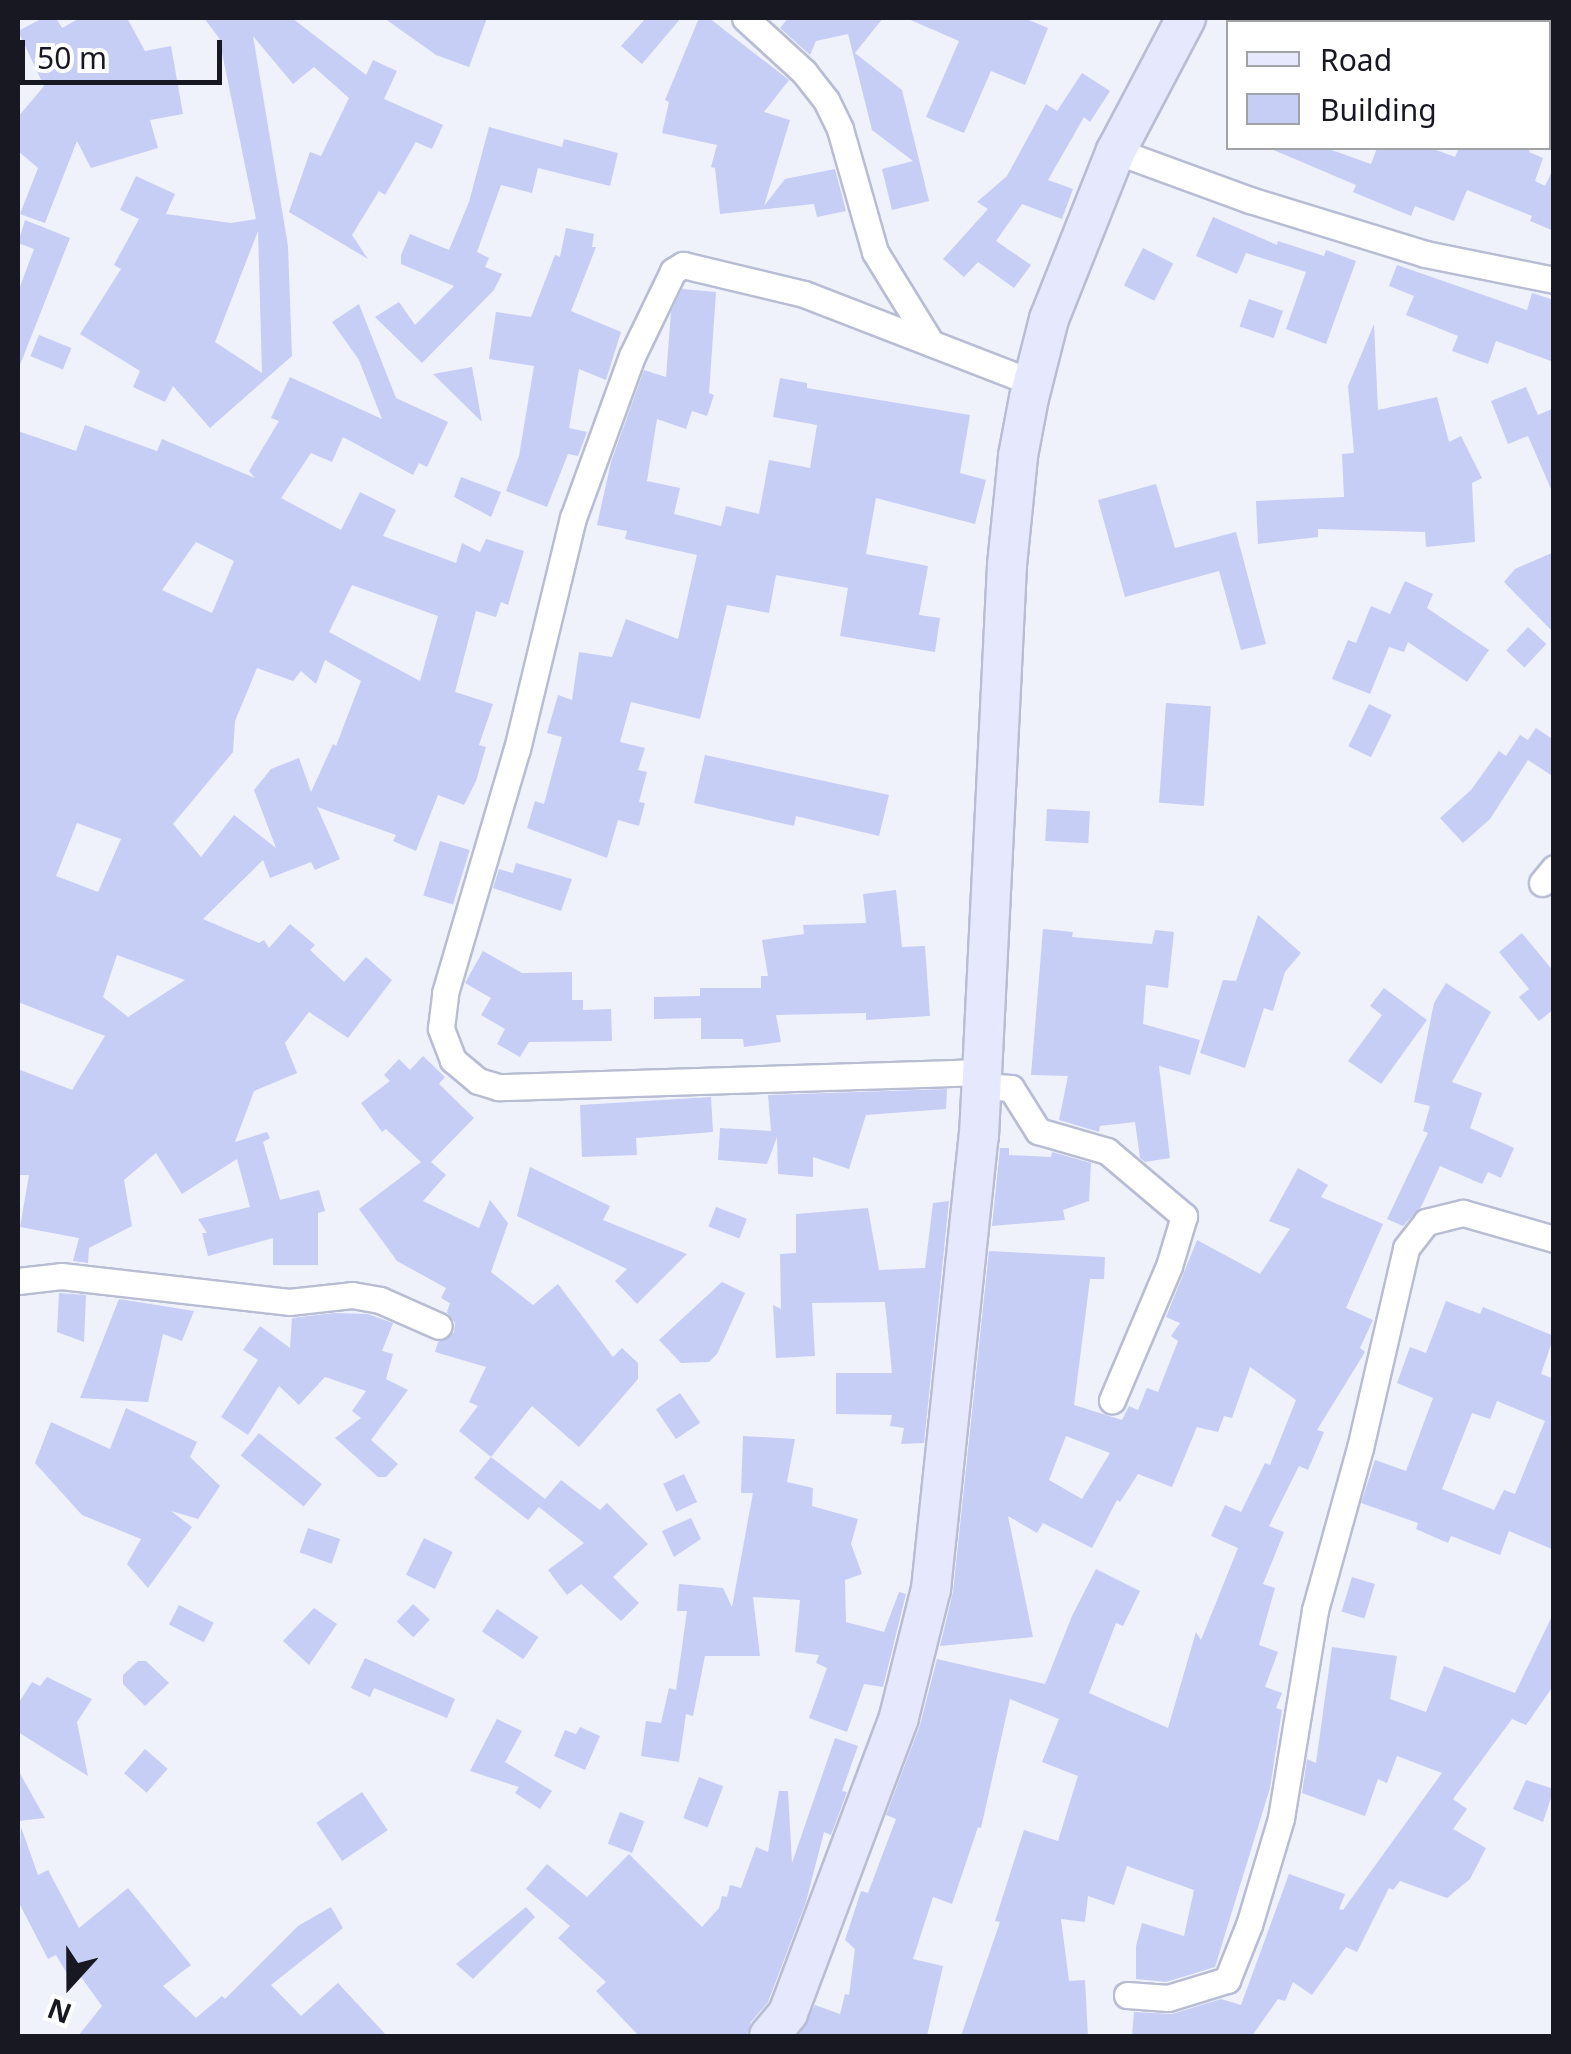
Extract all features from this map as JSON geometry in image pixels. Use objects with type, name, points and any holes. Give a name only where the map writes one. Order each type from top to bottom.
[{"type":"street","points":[[744,18],[804,72],[826,100],[840,130],[875,252],[931,343]]},
{"type":"street","points":[[768,2036],[788,2013],[899,1717],[920,1638],[949,1441],[982,1079],[1007,566],[1018,456],[1033,382],[1048,319],[1116,151],[1186,18]]},
{"type":"street","points":[[1116,151],[1250,200],[1425,254],[1554,280]]},
{"type":"street","points":[[1033,382],[804,294],[683,265],[672,271],[632,356],[573,518],[517,748],[445,993],[441,1028],[453,1060],[478,1082],[498,1087],[982,1079],[1010,1088],[1038,1131],[1107,1150],[1184,1216],[1169,1266],[1112,1400]]},
{"type":"street","points":[[1127,1995],[1168,1998],[1227,1980],[1249,1925],[1281,1818],[1315,1610],[1360,1448],[1406,1248],[1426,1222],[1462,1213],[1554,1239]]},
{"type":"street","points":[[18,1281],[61,1276],[289,1302],[352,1295],[380,1300],[438,1326]]},
{"type":"building","points":[[43,18],[56,18],[62,28],[80,18],[127,18],[145,51],[171,46],[183,114],[150,120],[158,148],[91,168],[77,141],[45,223],[20,214],[38,168],[18,151],[18,117],[44,86],[18,31]]},
{"type":"building","points":[[204,18],[292,18],[366,75],[373,60],[397,71],[384,99],[443,125],[432,149],[416,142],[385,195],[379,191],[352,235],[368,259],[289,212],[310,152],[321,156],[349,98],[314,67],[293,84],[253,36],[288,246],[292,356],[210,428],[173,386],[165,402],[133,387],[140,371],[80,334],[121,269],[114,265],[139,219],[120,210],[136,176],[175,194],[166,214],[231,223],[256,219],[219,38]],"holes":[[[258,231],[262,373],[215,342]]]},
{"type":"building","points":[[384,18],[487,18],[469,67],[436,55]]},
{"type":"building","points":[[646,18],[681,18],[642,64],[621,46]]},
{"type":"building","points":[[699,18],[709,18],[789,80],[764,112],[790,120],[764,206],[785,179],[835,169],[846,211],[817,217],[814,204],[720,214],[715,168],[711,167],[717,145],[662,133],[669,102],[665,100]]},
{"type":"building","points":[[788,18],[883,18],[855,53],[902,90],[929,201],[892,210],[882,169],[913,161],[872,130],[848,34],[816,41],[810,55],[780,28]]},
{"type":"building","points":[[906,18],[1024,18],[1048,28],[1025,85],[991,71],[964,133],[926,117],[959,41]]},
{"type":"building","points":[[1082,73],[1110,91],[1090,122],[1084,117],[1048,180],[1073,189],[1062,219],[1022,204],[996,241],[1031,265],[1014,288],[978,262],[964,277],[943,259],[988,209],[977,202],[1007,176],[1046,104],[1057,111]]},
{"type":"building","points":[[489,127],[562,147],[564,139],[618,153],[610,186],[538,168],[532,193],[501,185],[477,252],[489,258],[485,267],[502,274],[494,290],[422,363],[375,317],[399,302],[415,325],[454,286],[401,264],[401,255],[410,234],[449,250],[469,202]]},
{"type":"building","points":[[1274,150],[1332,150],[1371,164],[1376,150],[1436,150],[1455,157],[1458,150],[1530,150],[1543,158],[1535,181],[1545,186],[1554,167],[1554,231],[1530,221],[1532,216],[1467,190],[1454,221],[1415,206],[1411,216],[1353,192],[1356,185]]},
{"type":"building","points":[[1213,217],[1277,245],[1278,241],[1324,256],[1326,250],[1356,261],[1326,344],[1286,329],[1306,272],[1246,253],[1237,274],[1196,256]]},
{"type":"building","points":[[25,220],[70,238],[18,370],[18,292],[34,249],[18,243]]},
{"type":"building","points":[[566,228],[594,234],[592,247],[596,247],[571,311],[621,332],[606,380],[579,369],[569,428],[587,432],[578,456],[568,454],[547,507],[506,491],[519,456],[534,366],[489,359],[496,312],[531,317],[555,255],[560,257]]},
{"type":"building","points":[[1143,248],[1173,263],[1154,301],[1124,285]]},
{"type":"building","points":[[1397,265],[1527,310],[1532,293],[1554,300],[1554,362],[1496,341],[1488,364],[1452,351],[1458,336],[1406,315],[1414,296],[1389,286]]},
{"type":"building","points":[[682,289],[716,292],[709,393],[714,395],[707,416],[692,411],[686,429],[657,419],[647,481],[680,488],[674,514],[721,526],[726,506],[759,514],[769,460],[810,468],[817,425],[773,417],[780,378],[807,383],[807,388],[970,415],[960,473],[986,480],[975,524],[876,498],[866,554],[928,566],[919,615],[940,618],[935,652],[840,636],[848,588],[776,575],[769,613],[727,605],[700,719],[631,702],[620,742],[645,748],[638,770],[647,772],[639,802],[645,803],[639,826],[618,820],[607,858],[527,828],[535,801],[544,804],[562,737],[547,733],[558,695],[572,700],[579,652],[612,657],[626,619],[678,639],[697,555],[625,539],[627,531],[597,525],[611,462],[644,370],[666,377],[671,312]]},
{"type":"building","points":[[1249,299],[1283,311],[1274,338],[1240,326]]},
{"type":"building","points":[[359,304],[396,398],[448,422],[427,467],[419,463],[413,475],[343,437],[332,462],[311,453],[281,498],[341,530],[360,492],[396,510],[383,536],[456,563],[462,543],[480,552],[486,539],[524,551],[508,605],[501,602],[496,617],[476,611],[455,692],[493,704],[479,745],[486,747],[464,805],[438,795],[416,851],[393,841],[396,835],[317,807],[340,859],[315,870],[311,862],[270,878],[263,860],[203,919],[259,943],[264,940],[269,948],[290,924],[315,945],[310,950],[344,982],[366,957],[392,980],[348,1038],[309,1012],[285,1043],[297,1073],[254,1091],[235,1142],[267,1132],[270,1138],[263,1142],[280,1200],[319,1190],[325,1211],[318,1213],[318,1265],[273,1265],[273,1238],[208,1256],[202,1233],[207,1233],[198,1219],[250,1207],[237,1159],[182,1194],[156,1153],[124,1180],[132,1226],[89,1248],[88,1263],[73,1261],[79,1238],[20,1227],[29,1175],[18,1175],[18,1069],[72,1090],[105,1036],[18,1002],[18,431],[76,451],[85,425],[157,451],[162,439],[255,478],[249,471],[279,421],[271,418],[290,377],[382,419],[359,360],[332,322]],"holes":[[[196,542],[234,561],[212,613],[162,590]],[[352,585],[438,616],[420,681],[329,632]],[[325,660],[361,681],[336,746],[333,744],[311,792],[299,758],[271,769],[254,790],[276,848],[234,815],[201,857],[173,824],[233,752],[235,721],[257,668],[293,681],[301,671],[316,684]],[[77,823],[121,839],[98,892],[56,876]],[[117,955],[185,980],[128,1017],[103,997]]]},
{"type":"building","points":[[1374,324],[1378,410],[1437,397],[1449,442],[1461,436],[1482,478],[1472,483],[1475,542],[1426,547],[1425,532],[1318,529],[1318,537],[1258,544],[1256,501],[1344,497],[1342,454],[1354,453],[1348,386]]},
{"type":"building","points":[[39,335],[71,348],[63,369],[30,356]]},
{"type":"building","points":[[472,367],[482,422],[433,374]]},
{"type":"building","points":[[1526,387],[1538,415],[1554,408],[1554,496],[1528,436],[1508,444],[1491,401]]},
{"type":"building","points":[[461,477],[501,492],[491,517],[454,497]]},
{"type":"building","points":[[1156,484],[1175,548],[1236,532],[1266,644],[1241,650],[1219,571],[1125,597],[1098,500]]},
{"type":"building","points":[[1554,552],[1554,633],[1504,582],[1515,569]]},
{"type":"building","points":[[1405,581],[1433,594],[1427,608],[1489,650],[1467,682],[1408,642],[1404,652],[1389,647],[1370,694],[1332,679],[1348,640],[1356,643],[1371,606],[1390,614]]},
{"type":"building","points":[[1528,627],[1546,644],[1524,667],[1506,650]]},
{"type":"building","points":[[1166,703],[1211,706],[1204,806],[1159,803]]},
{"type":"building","points":[[1369,704],[1391,715],[1371,757],[1348,746]]},
{"type":"building","points":[[1536,728],[1554,740],[1554,777],[1528,760],[1490,819],[1463,843],[1440,818],[1471,790],[1499,751],[1506,756],[1520,735],[1528,740]]},
{"type":"building","points":[[705,755],[889,795],[879,836],[796,816],[794,826],[694,803]]},
{"type":"building","points":[[1047,809],[1090,811],[1088,843],[1045,841]]},
{"type":"building","points":[[440,841],[470,850],[453,905],[423,896]]},
{"type":"building","points":[[516,863],[572,879],[561,911],[493,888],[499,869],[513,873]]},
{"type":"building","points":[[896,890],[902,947],[925,946],[930,1016],[866,1020],[866,1013],[776,1015],[781,1042],[744,1047],[743,1039],[701,1039],[701,1018],[654,1019],[654,997],[700,996],[700,988],[761,988],[761,976],[768,976],[762,940],[804,934],[803,925],[866,923],[863,894]]},
{"type":"building","points":[[1258,915],[1301,953],[1285,972],[1273,1011],[1264,1008],[1245,1068],[1200,1053],[1223,980],[1236,981]]},
{"type":"building","points":[[1043,929],[1073,932],[1072,937],[1152,944],[1155,930],[1174,932],[1168,988],[1146,985],[1143,1024],[1200,1040],[1190,1075],[1159,1066],[1170,1158],[1145,1162],[1140,1158],[1135,1122],[1100,1126],[1099,1132],[1059,1120],[1068,1076],[1031,1075]]},
{"type":"building","points":[[1522,933],[1554,972],[1554,1009],[1539,1021],[1519,997],[1529,989],[1499,952]]},
{"type":"building","points":[[483,951],[522,973],[572,972],[572,1000],[583,1000],[583,1010],[611,1009],[612,1041],[529,1042],[520,1057],[497,1044],[505,1029],[481,1015],[491,998],[465,983]]},
{"type":"building","points":[[1446,983],[1491,1012],[1452,1082],[1482,1093],[1470,1128],[1514,1148],[1501,1178],[1488,1172],[1482,1184],[1440,1166],[1421,1207],[1403,1226],[1387,1219],[1428,1133],[1423,1131],[1430,1106],[1414,1102],[1434,1003]]},
{"type":"building","points":[[1384,988],[1427,1020],[1381,1084],[1348,1061],[1382,1015],[1370,1006]]},
{"type":"building","points":[[423,1056],[445,1077],[439,1084],[474,1118],[431,1162],[446,1175],[423,1201],[479,1228],[490,1200],[508,1223],[491,1272],[533,1305],[558,1284],[613,1357],[622,1348],[638,1363],[638,1379],[579,1447],[532,1406],[491,1457],[459,1431],[478,1406],[469,1402],[486,1367],[435,1352],[438,1342],[454,1332],[455,1323],[447,1312],[450,1303],[441,1298],[446,1288],[397,1261],[359,1209],[421,1162],[386,1129],[382,1132],[361,1103],[390,1081],[384,1075],[399,1059],[410,1070]]},
{"type":"building","points":[[947,1089],[946,1109],[866,1115],[849,1169],[813,1157],[813,1177],[778,1174],[777,1137],[767,1164],[718,1160],[720,1128],[771,1131],[768,1095]]},
{"type":"building","points":[[711,1097],[713,1132],[636,1138],[637,1155],[582,1157],[580,1105]]},
{"type":"building","points":[[1000,1148],[1009,1148],[1009,1155],[1051,1157],[1052,1152],[1091,1163],[1089,1201],[1063,1210],[1065,1220],[992,1226]]},
{"type":"building","points":[[530,1167],[610,1206],[603,1220],[687,1254],[637,1304],[615,1281],[627,1269],[517,1216]]},
{"type":"building","points":[[1298,1168],[1328,1185],[1321,1197],[1383,1224],[1346,1308],[1373,1320],[1360,1348],[1365,1352],[1317,1430],[1324,1432],[1308,1470],[1299,1466],[1269,1526],[1284,1532],[1263,1584],[1275,1588],[1259,1645],[1278,1652],[1265,1687],[1282,1693],[1276,1708],[1282,1710],[1270,1788],[1215,1967],[1166,1982],[1136,1979],[1136,1946],[1142,1923],[1184,1936],[1194,1890],[1127,1866],[1114,1905],[1088,1896],[1085,1922],[1061,1919],[1069,1981],[1085,1980],[1088,2036],[961,2036],[1000,1922],[995,1921],[1024,1830],[1058,1841],[1078,1776],[1042,1762],[1059,1719],[1010,1699],[981,1828],[978,1827],[952,1904],[933,1897],[913,1959],[943,1966],[927,2036],[798,2036],[815,2005],[840,2014],[845,1994],[849,1995],[855,1949],[845,1940],[861,1891],[868,1893],[896,1819],[886,1815],[920,1725],[937,1659],[1045,1684],[1096,1569],[1140,1591],[1123,1626],[1116,1623],[1089,1693],[1168,1728],[1196,1632],[1201,1640],[1238,1548],[1211,1536],[1225,1505],[1241,1512],[1265,1463],[1270,1465],[1296,1400],[1250,1367],[1232,1418],[1224,1416],[1218,1432],[1197,1427],[1172,1487],[1138,1474],[1120,1502],[1117,1500],[1092,1548],[1043,1523],[1037,1533],[1008,1516],[1033,1637],[940,1646],[953,1592],[989,1251],[1105,1257],[1104,1279],[1090,1279],[1074,1405],[1122,1420],[1129,1406],[1138,1410],[1147,1388],[1158,1392],[1178,1341],[1171,1336],[1180,1323],[1166,1317],[1197,1240],[1260,1274],[1290,1229],[1269,1221]],"holes":[[[1066,1436],[1110,1453],[1082,1499],[1049,1480]]]},
{"type":"building","points":[[949,1201],[924,1443],[901,1444],[904,1428],[890,1426],[892,1415],[836,1414],[836,1373],[892,1373],[885,1302],[812,1303],[815,1356],[776,1358],[773,1305],[781,1309],[780,1254],[796,1253],[796,1214],[868,1208],[879,1270],[925,1268],[933,1203]]},
{"type":"building","points":[[716,1207],[747,1219],[739,1238],[708,1227]]},
{"type":"building","points":[[722,1282],[745,1293],[717,1354],[709,1362],[681,1363],[659,1340]]},
{"type":"building","points":[[59,1293],[86,1295],[84,1342],[57,1332]]},
{"type":"building","points":[[119,1299],[194,1311],[182,1341],[163,1334],[148,1402],[80,1398]]},
{"type":"building","points":[[1446,1301],[1480,1314],[1483,1307],[1554,1336],[1541,1374],[1554,1379],[1554,1550],[1509,1531],[1500,1555],[1451,1536],[1448,1543],[1416,1529],[1418,1523],[1361,1503],[1375,1460],[1406,1471],[1433,1398],[1397,1383],[1410,1347],[1426,1353]],"holes":[[[1497,1401],[1545,1421],[1515,1494],[1504,1490],[1494,1510],[1442,1489],[1472,1413],[1490,1419]]]},
{"type":"building","points":[[368,1314],[393,1323],[382,1351],[393,1354],[386,1379],[408,1390],[371,1440],[398,1464],[386,1477],[378,1477],[335,1438],[361,1418],[352,1411],[366,1391],[325,1377],[299,1405],[279,1386],[248,1435],[221,1417],[258,1360],[243,1350],[260,1326],[290,1348],[292,1318]]},
{"type":"building","points":[[680,1393],[700,1423],[676,1439],[656,1409]]},
{"type":"building","points":[[126,1408],[197,1442],[190,1457],[220,1486],[198,1519],[171,1511],[192,1527],[148,1588],[127,1564],[141,1539],[82,1515],[35,1463],[51,1422],[110,1449]]},
{"type":"building","points":[[259,1433],[322,1484],[304,1507],[241,1456]]},
{"type":"building","points":[[743,1436],[795,1439],[787,1482],[813,1488],[812,1506],[858,1519],[851,1544],[862,1574],[845,1580],[846,1622],[884,1632],[899,1592],[906,1594],[883,1687],[864,1684],[847,1732],[809,1718],[827,1668],[816,1663],[819,1655],[795,1652],[800,1600],[753,1597],[760,1656],[705,1656],[693,1716],[686,1714],[679,1762],[641,1756],[646,1721],[661,1723],[669,1688],[676,1690],[687,1611],[677,1611],[679,1584],[723,1588],[732,1607],[753,1493],[741,1493]]},
{"type":"building","points":[[491,1457],[545,1499],[561,1480],[600,1510],[607,1503],[648,1544],[613,1577],[639,1603],[621,1621],[581,1584],[567,1595],[548,1570],[584,1543],[539,1507],[528,1520],[474,1478]]},
{"type":"building","points":[[684,1474],[697,1502],[676,1512],[663,1484]]},
{"type":"building","points":[[691,1518],[701,1539],[674,1557],[662,1531]]},
{"type":"building","points":[[308,1528],[340,1539],[332,1564],[300,1553]]},
{"type":"building","points":[[424,1538],[453,1552],[435,1589],[406,1575]]},
{"type":"building","points":[[1352,1577],[1375,1584],[1364,1618],[1341,1611]]},
{"type":"building","points":[[413,1604],[430,1620],[413,1637],[397,1622]]},
{"type":"building","points":[[179,1605],[214,1623],[204,1642],[169,1625]]},
{"type":"building","points":[[314,1608],[337,1624],[309,1665],[283,1641]]},
{"type":"building","points":[[497,1609],[538,1637],[523,1659],[482,1631]]},
{"type":"building","points":[[1554,1612],[1554,1685],[1526,1725],[1512,1719],[1453,1799],[1467,1809],[1453,1829],[1486,1848],[1470,1879],[1447,1898],[1400,1881],[1393,1890],[1389,1888],[1357,1952],[1346,1947],[1312,1995],[1293,1982],[1285,2001],[1278,1999],[1252,2036],[1132,2036],[1134,2012],[1172,2014],[1221,1999],[1241,2005],[1289,1874],[1345,1894],[1339,1909],[1343,1910],[1442,1773],[1397,1756],[1387,1783],[1378,1779],[1365,1816],[1302,1793],[1307,1759],[1316,1763],[1332,1647],[1397,1656],[1390,1699],[1426,1712],[1444,1666],[1515,1693]]},
{"type":"building","points":[[365,1658],[455,1699],[447,1718],[374,1688],[370,1697],[351,1688]]},
{"type":"building","points":[[138,1661],[146,1661],[169,1683],[145,1706],[123,1684],[123,1675]]},
{"type":"building","points":[[47,1677],[92,1699],[77,1722],[88,1776],[18,1732],[18,1704],[32,1682],[40,1686]]},
{"type":"building","points":[[497,1719],[522,1731],[505,1762],[552,1791],[540,1809],[515,1793],[519,1787],[470,1771]]},
{"type":"building","points":[[580,1727],[600,1736],[585,1770],[554,1756],[565,1730],[576,1734]]},
{"type":"building","points":[[835,1738],[858,1746],[842,1791],[847,1792],[831,1835],[824,1832],[806,1902],[768,2002],[751,2022],[747,2036],[639,2036],[596,1991],[606,1982],[558,1938],[570,1926],[526,1889],[547,1864],[587,1897],[629,1854],[702,1927],[719,1908],[722,1896],[727,1897],[730,1885],[741,1888],[756,1847],[768,1852],[779,1791],[788,1791],[792,1863]]},
{"type":"building","points":[[145,1749],[168,1769],[147,1793],[124,1773]]},
{"type":"building","points":[[18,1770],[45,1818],[18,1821]]},
{"type":"building","points":[[699,1777],[723,1786],[708,1827],[683,1818]]},
{"type":"building","points":[[1526,1780],[1554,1789],[1543,1822],[1513,1809]]},
{"type":"building","points":[[362,1792],[388,1830],[342,1861],[316,1823]]},
{"type":"building","points":[[620,1812],[644,1821],[632,1853],[608,1844]]},
{"type":"building","points":[[21,1827],[38,1875],[48,1870],[79,1928],[128,1888],[191,1965],[163,1986],[196,2018],[222,1996],[225,1999],[298,1926],[331,1907],[343,1928],[271,1985],[301,2016],[338,1983],[387,2036],[78,2036],[102,2006],[81,1977],[72,1982],[56,1955],[48,1959],[18,1901]]},
{"type":"building","points":[[526,1907],[535,1917],[473,1979],[456,1964]]}]
